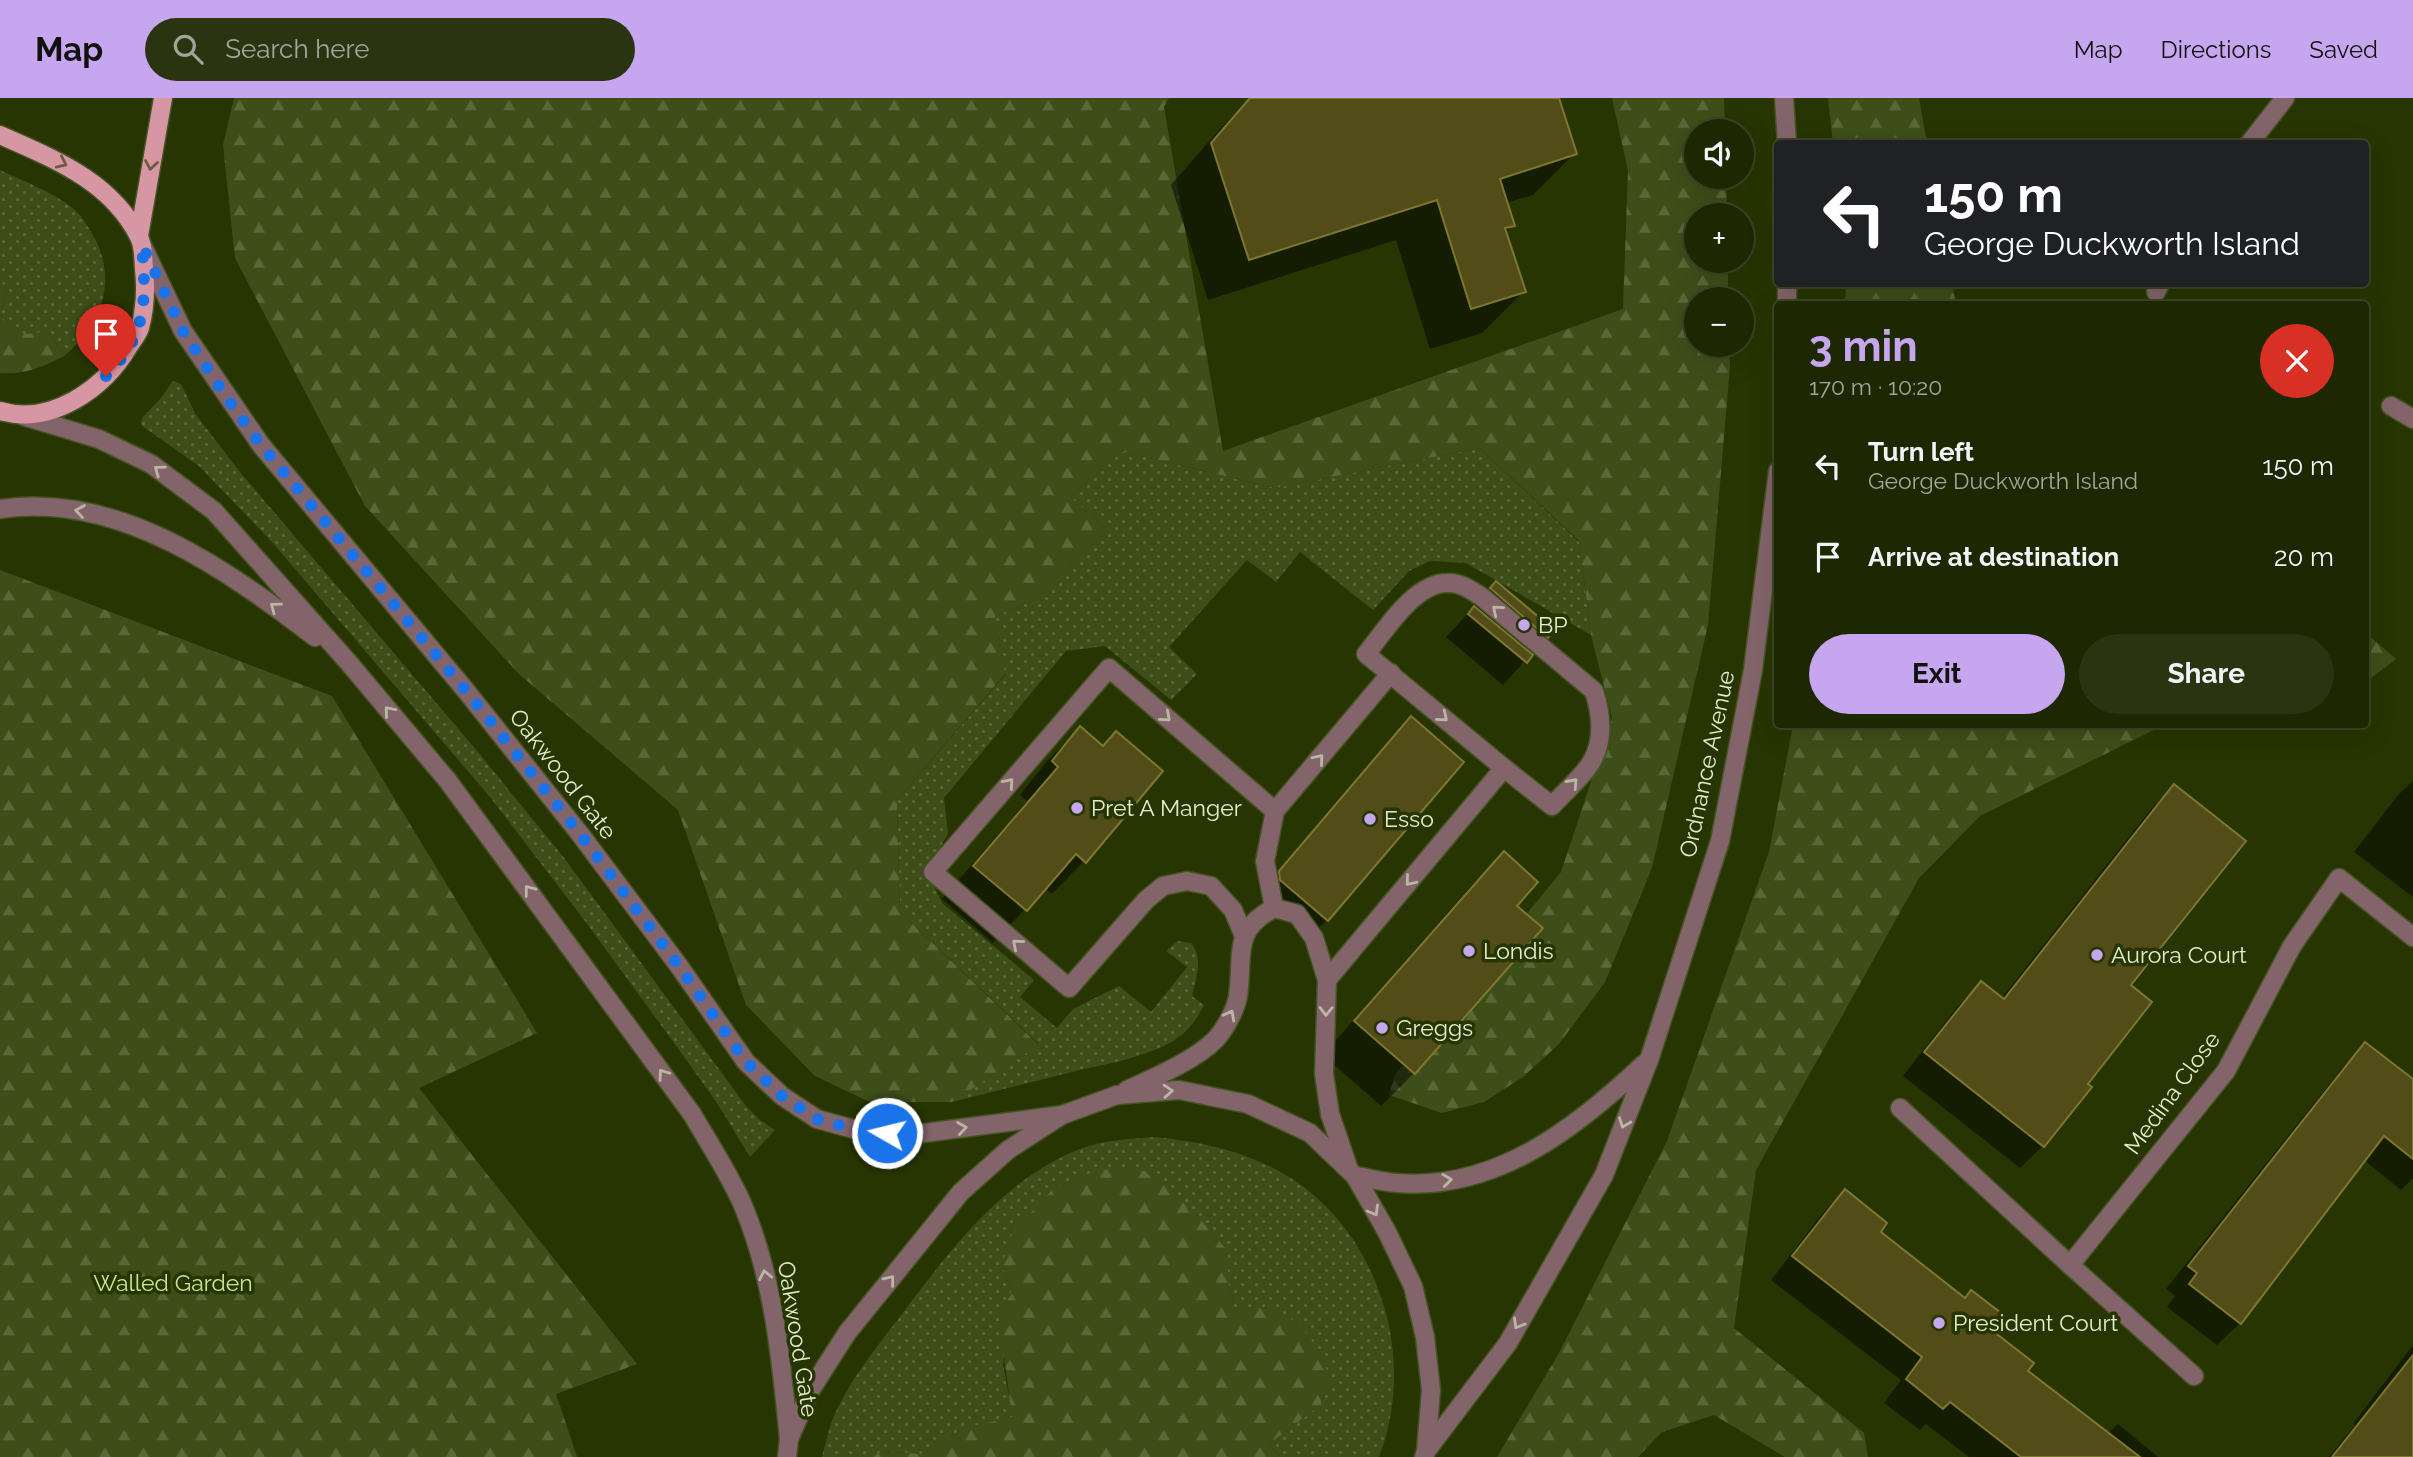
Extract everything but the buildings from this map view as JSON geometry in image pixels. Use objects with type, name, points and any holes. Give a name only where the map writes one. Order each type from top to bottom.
[{"type":"main road","points":[[9,416],[64,406],[93,390],[120,362],[139,329],[146,290],[141,241],[163,98]]},
{"type":"main road","points":[[0,135],[72,167],[104,191],[141,241]]},
{"type":"street","points":[[1784,98],[1787,140]]},
{"type":"street","points":[[2252,140],[2286,98]]},
{"type":"street","name":"Oakwood Gate","points":[[141,241],[183,331],[261,445],[467,692],[580,834],[679,966],[746,1062],[773,1088],[817,1119],[864,1132],[909,1135],[1062,1115]]},
{"type":"street","points":[[2391,406],[2413,419]]},
{"type":"street","name":"Oakwood Gate","points":[[9,416],[99,439],[151,464],[214,511],[349,663],[465,803],[692,1114],[742,1203],[761,1257],[776,1326],[788,1448]]},
{"type":"street","name":"Ordnance Avenue","points":[[1425,1454],[1508,1343],[1604,1175],[1649,1059],[1720,841],[1753,670],[1774,503]]},
{"type":"street","points":[[0,509],[54,507],[103,514],[145,529],[268,601],[349,663]]},
{"type":"street","points":[[1447,583],[1464,586],[1482,597],[1594,691],[1600,711],[1599,741],[1592,762],[1552,806],[1391,673],[1366,654],[1416,593],[1447,583]]},
{"type":"street","points":[[1244,936],[1233,910],[1211,886],[1187,881],[1163,886],[1146,900],[1069,988],[933,872],[1109,668],[1275,811]]},
{"type":"street","points":[[1274,908],[1265,861],[1275,811],[1391,673]]},
{"type":"street","points":[[1327,980],[1504,768]]},
{"type":"street","name":"Medina Close","points":[[2070,1265],[2225,1071],[2292,946],[2339,878],[2413,937]]},
{"type":"street","points":[[788,1448],[810,1391],[847,1333],[961,1192],[1008,1150],[1062,1115],[1117,1095],[1179,1065],[1216,1039],[1238,998],[1239,961],[1244,936],[1257,917],[1274,908],[1297,914],[1314,938],[1327,980],[1324,1074],[1330,1114],[1352,1173],[1387,1232],[1413,1286],[1425,1337],[1432,1390],[1425,1454]]},
{"type":"street","name":"Ordnance Avenue","points":[[1352,1173],[1397,1183],[1448,1181],[1491,1171],[1552,1140],[1600,1105],[1649,1059]]},
{"type":"street","points":[[1117,1095],[1179,1090],[1248,1104],[1310,1133],[1352,1173]]},
{"type":"street","points":[[1900,1108],[2194,1376]]},
{"type":"green space","points":[[234,98],[1169,98],[1164,107],[1223,451],[1623,309],[1628,171],[1612,98],[1724,98],[1725,119],[1684,119],[1684,189],[1726,189],[1727,203],[1684,203],[1684,273],[1728,273],[1728,287],[1684,287],[1684,357],[1730,357],[1708,625],[1652,868],[1605,982],[1559,1044],[1523,1077],[1484,1102],[1442,1113],[1389,1095],[1395,1075],[1561,872],[1612,718],[1591,635],[1579,541],[1480,448],[1275,488],[1120,451],[1070,497],[1108,530],[1034,600],[995,616],[1006,673],[897,800],[900,912],[1039,1045],[952,1102],[870,1102],[815,1076],[746,1005],[678,810],[519,674],[365,506],[235,258],[223,145]]},
{"type":"green space","points":[[1828,98],[1919,98],[1926,140],[1833,140]]},
{"type":"green space","points":[[0,170],[49,193],[76,211],[90,230],[101,254],[105,270],[102,302],[88,331],[64,356],[48,331],[20,336],[1,316],[7,289],[0,281]]},
{"type":"green space","points":[[0,281],[7,289],[1,316],[20,335],[48,331],[64,356],[33,369],[0,373]]},
{"type":"green space","points":[[1846,287],[1953,287],[1955,301],[1845,301]]},
{"type":"green space","points":[[173,381],[181,384],[196,415],[240,472],[478,752],[565,859],[746,1106],[775,1130],[750,1157],[719,1106],[680,1051],[490,797],[272,542],[200,467],[141,425],[142,418]]},
{"type":"green space","points":[[1480,448],[1579,542],[1591,635],[1466,563],[1430,561],[1409,571],[1373,610],[1300,552],[1276,582],[1247,560],[1169,647],[1197,674],[1171,700],[1105,646],[1066,651],[944,798],[948,833],[934,860],[933,884],[942,903],[1034,980],[1020,997],[1057,1028],[1073,1009],[1119,986],[1151,1012],[1187,967],[1166,951],[1178,941],[1191,943],[1195,949],[1198,969],[1192,996],[1204,1005],[1184,1032],[1168,1044],[1148,1053],[952,1102],[1039,1044],[900,912],[897,800],[1006,674],[995,616],[1034,600],[1108,530],[1070,497],[1120,451],[1275,488]]},
{"type":"green space","name":"Walled Garden","points":[[0,570],[332,696],[537,1033],[419,1088],[637,1364],[556,1394],[577,1457],[0,1457]]},
{"type":"green space","points":[[2369,636],[2396,659],[2369,680]]},
{"type":"green space","points":[[1792,728],[2158,728],[1980,816],[1919,878],[1756,1170],[1734,1328],[1864,1433],[1868,1457],[1785,1457],[1714,1415],[1662,1432],[1638,1457],[1497,1457],[1559,1353],[1667,1141],[1769,852]]},
{"type":"green space","points":[[1153,1137],[1221,1148],[1270,1167],[1286,1175],[1318,1199],[1345,1229],[1367,1262],[1382,1300],[1391,1339],[1394,1379],[1390,1418],[1379,1457],[1280,1457],[1269,1444],[1319,1406],[1261,1308],[1235,1310],[1228,1282],[1228,1251],[1002,1265],[1012,1294],[1003,1365],[1013,1417],[964,1428],[922,1454],[883,1451],[873,1457],[822,1457],[832,1421],[853,1380],[937,1269],[978,1221],[1025,1179],[1052,1162],[1098,1144]]},
{"type":"green space","points":[[1136,1167],[1172,1188],[1228,1251],[1228,1282],[1235,1310],[1263,1308],[1289,1317],[1307,1334],[1320,1355],[1331,1380],[1319,1406],[1269,1444],[1280,1457],[873,1457],[882,1451],[922,1454],[964,1428],[1012,1417],[998,1312],[1012,1294],[1002,1265],[1012,1233],[1054,1188],[1095,1171]]},
{"type":"place","name":"BP","points":[[1524,625]]},
{"type":"place","name":"Pret A Manger","points":[[1077,808]]},
{"type":"place","name":"Esso","points":[[1370,819]]},
{"type":"place","name":"Londis","points":[[1469,951]]},
{"type":"place","name":"Aurora Court","points":[[2097,955]]},
{"type":"place","name":"Greggs","points":[[1382,1028]]},
{"type":"place","name":"President Court","points":[[1939,1323]]},
{"type":"route","points":[[106,376],[120,362],[139,329],[146,290],[142,245],[183,331],[261,445],[467,692],[580,834],[679,966],[746,1062],[782,1096],[817,1119],[864,1132],[887,1133]]}]
